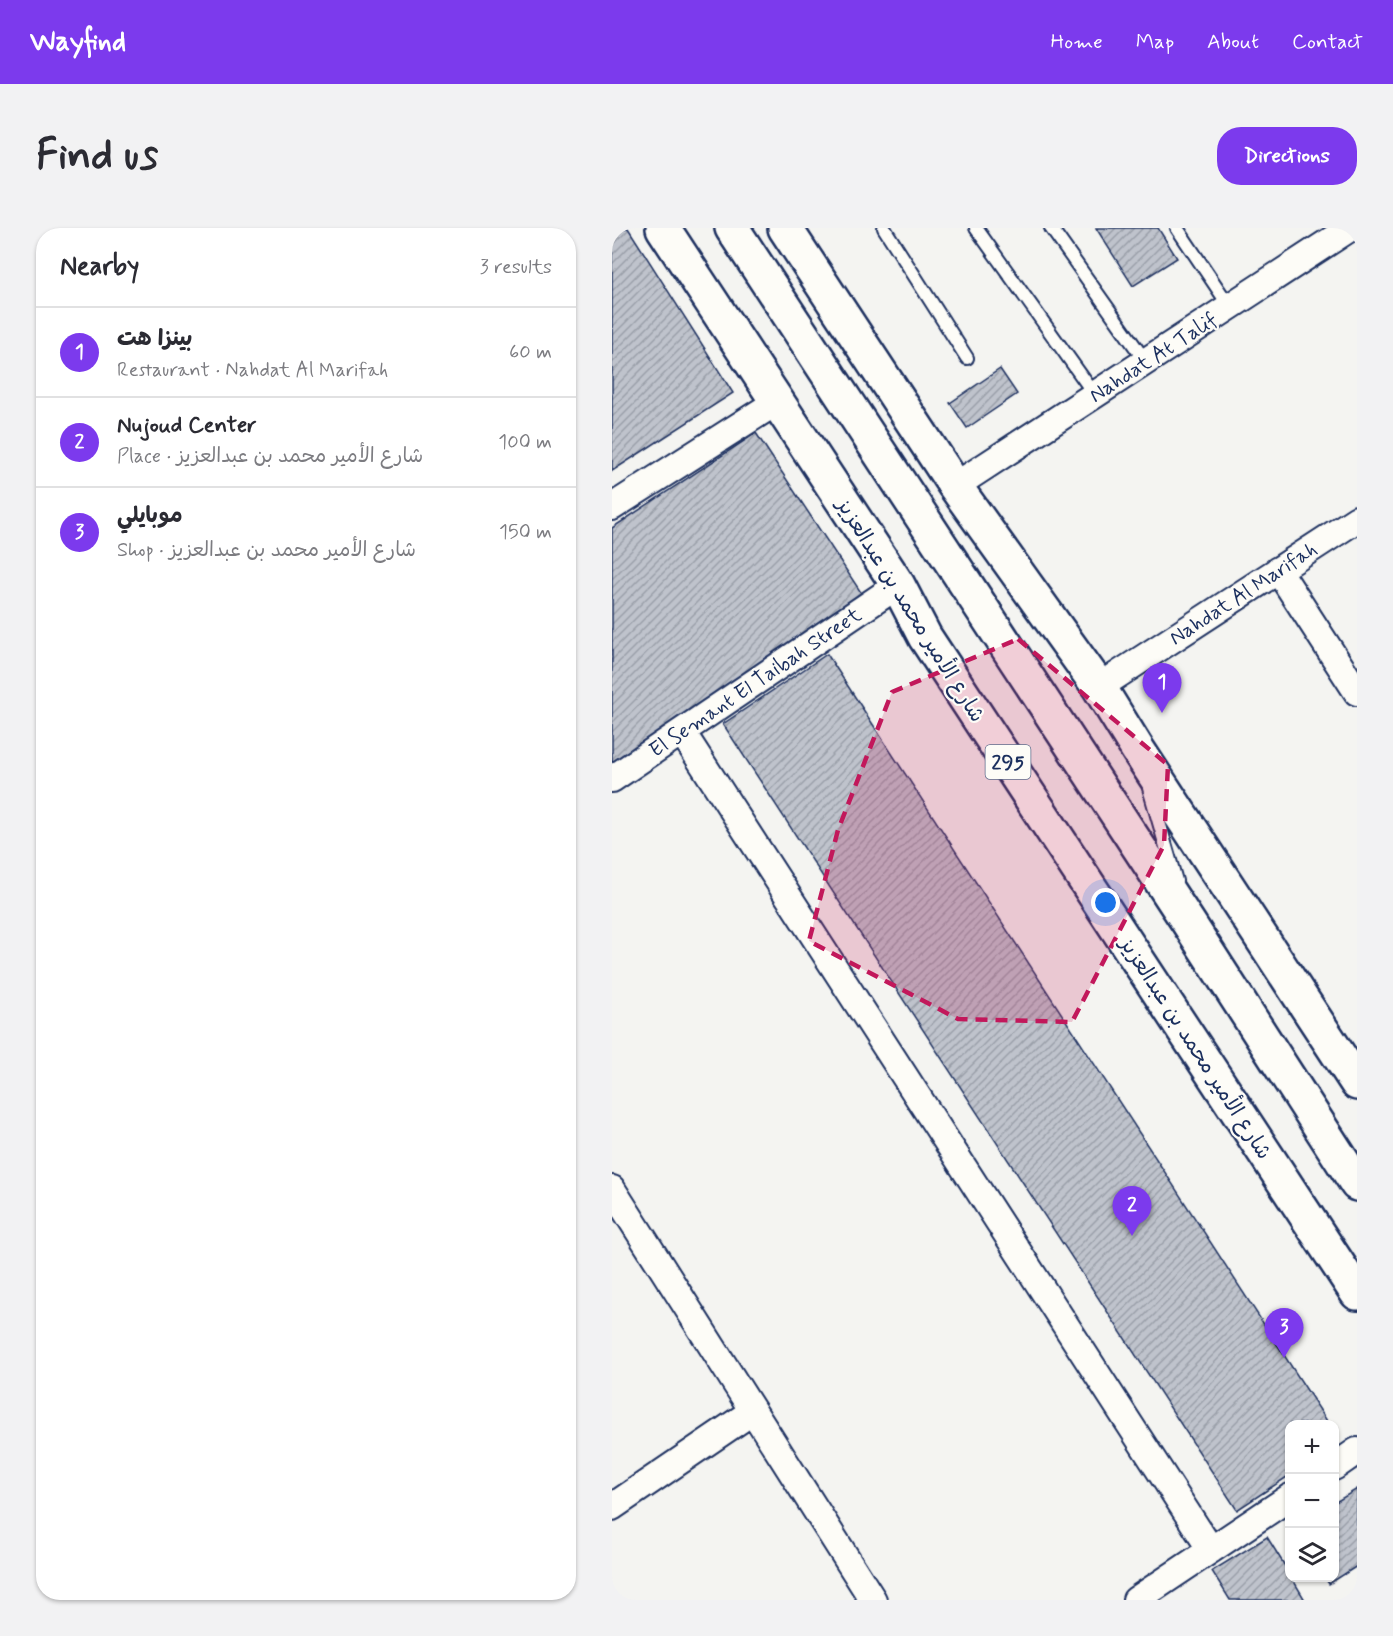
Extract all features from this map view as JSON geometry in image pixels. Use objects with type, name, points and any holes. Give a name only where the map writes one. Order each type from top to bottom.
[{"type":"main road","name":"شارع الأمير محمد بن عبدالعزيز","points":[[663,228],[898,585],[925,637],[1357,1293]]},
{"type":"main road","points":[[732,228],[1188,922],[1357,1184]]},
{"type":"main road","points":[[785,228],[955,486],[1099,687],[1137,750],[1357,1083]]},
{"type":"street","name":"Nahdat At Talif","points":[[955,486],[1350,228]]},
{"type":"street","points":[[612,507],[778,400]]},
{"type":"street","name":"Nahdat Al Marifah","points":[[1099,687],[1357,519]]},
{"type":"street","points":[[1278,570],[1357,692]]},
{"type":"street","name":"El Semant El Taibah Street","points":[[612,779],[898,585]]},
{"type":"street","points":[[682,732],[1211,1550]]},
{"type":"street","points":[[612,1189],[620,1221],[753,1411],[873,1600]]},
{"type":"street","points":[[612,1508],[753,1411]]},
{"type":"street","points":[[1339,1464],[1357,1451]]},
{"type":"street","points":[[1136,1600],[1285,1500]]},
{"type":"lane","points":[[739,228],[754,262]]},
{"type":"lane","points":[[884,228],[967,357]]},
{"type":"lane","points":[[976,228],[1095,395]]},
{"type":"lane","points":[[1051,228],[1146,362]]},
{"type":"lane","points":[[1177,228],[1230,307]]},
{"type":"lane","points":[[1137,750],[1188,922]]},
{"type":"highlighted area","points":[[1018,639],[1168,765],[1164,845],[1072,1022],[958,1019],[809,941],[838,830],[892,692]]},
{"type":"building","points":[[617,228],[628,228],[733,393],[612,471],[612,232]]},
{"type":"building","points":[[1096,228],[1158,228],[1177,258],[1133,286]]},
{"type":"building","points":[[1000,369],[1017,394],[967,428],[950,403]]},
{"type":"building","points":[[756,433],[864,597],[612,764],[612,528]]},
{"type":"building","points":[[827,654],[1326,1420],[1285,1420],[1285,1478],[1237,1510],[723,724]]},
{"type":"building","points":[[1357,1489],[1357,1566],[1339,1578],[1339,1528],[1339,1500]]},
{"type":"building","points":[[1267,1537],[1285,1566],[1285,1582],[1294,1582],[1305,1600],[1230,1600],[1212,1571]]},
{"type":"place","name":"بينزا هت","points":[[1162,713]]},
{"type":"place","name":"Nujoud Center","points":[[1132,1236]]},
{"type":"place","name":"موبايلي","points":[[1284,1358]]}]
